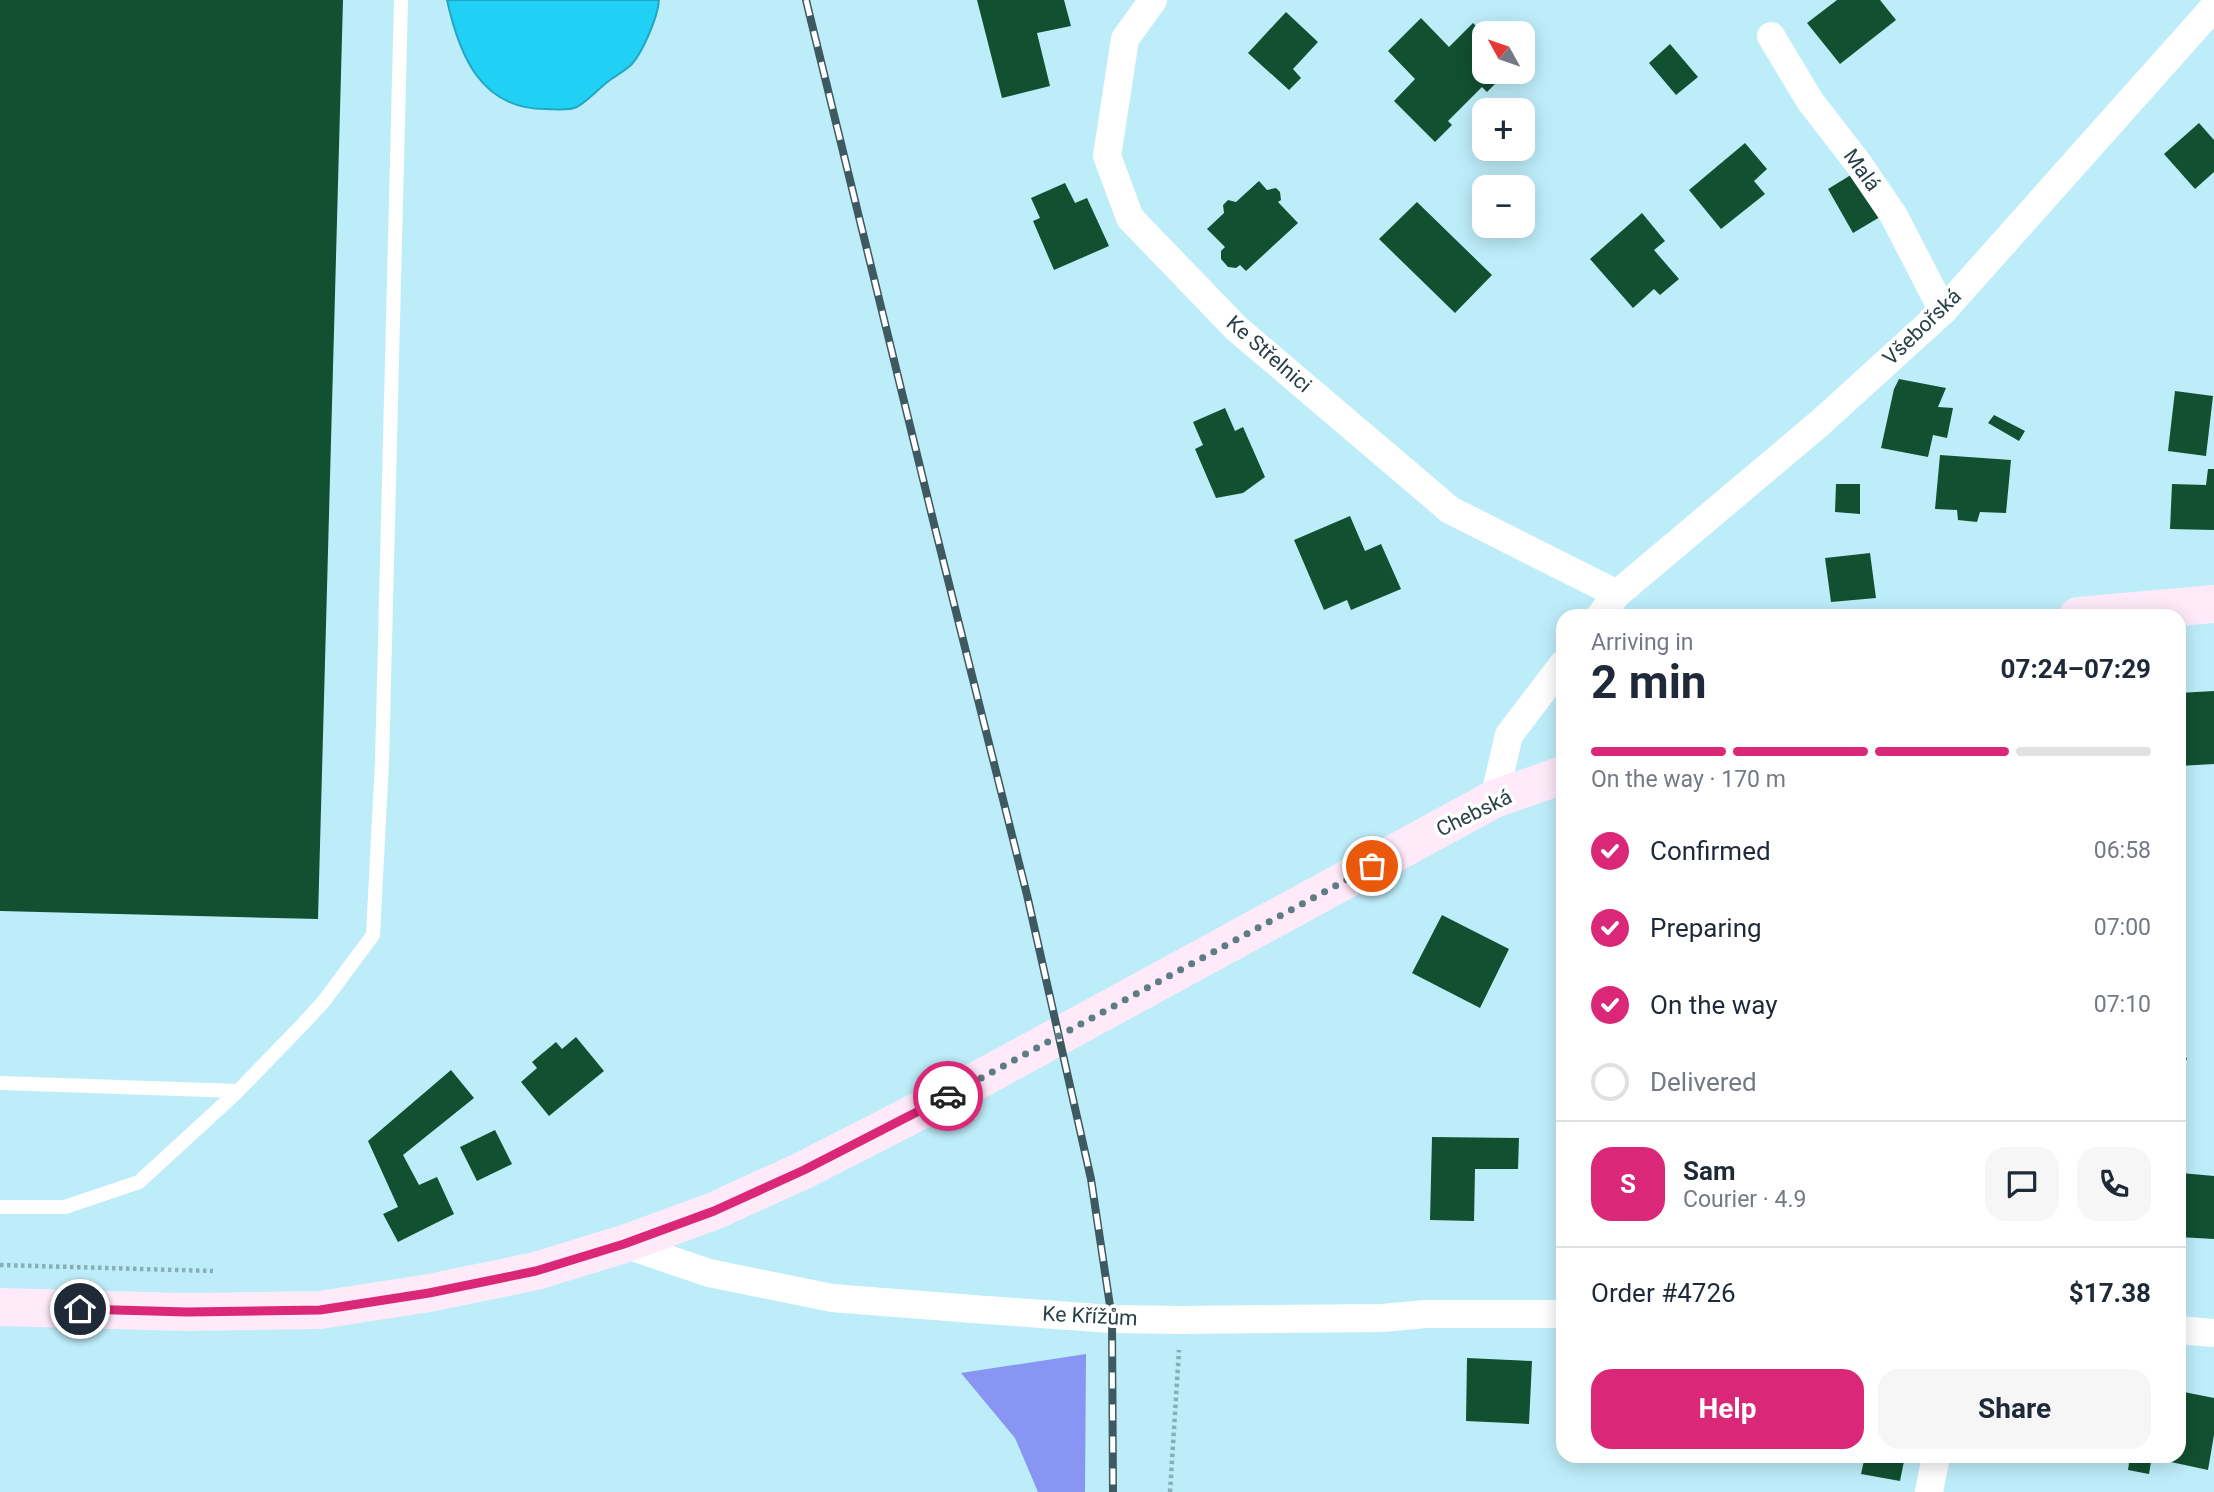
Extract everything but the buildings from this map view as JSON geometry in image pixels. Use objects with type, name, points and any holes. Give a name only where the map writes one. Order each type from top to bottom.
[{"type":"street","name":"Ke Střelnici","points":[[1153,0],[1125,40],[1107,156],[1130,218],[1236,328],[1450,510],[1617,594]]},
{"type":"street","name":"Všebořská","points":[[1605,609],[1617,594],[1820,422],[1943,311],[2214,7]]},
{"type":"street","name":"Malá","points":[[1771,36],[1811,101],[1894,216],[1943,311]]},
{"type":"street","points":[[2159,609],[2214,604]]},
{"type":"street","points":[[1494,799],[1509,735],[1556,673]]},
{"type":"street","name":"Chebská","points":[[0,1307],[187,1312],[320,1310],[429,1293],[536,1271],[624,1244],[725,1206],[804,1170],[946,1097],[1494,799],[1556,777]]},
{"type":"street","name":"Ke Křížům","points":[[624,1244],[709,1273],[832,1298],[1084,1317],[1181,1320],[1556,1314]]},
{"type":"street","points":[[2186,1331],[2214,1333]]},
{"type":"street","points":[[1929,1492],[1935,1463]]},
{"type":"lane","points":[[0,1207],[65,1207],[139,1182],[238,1091],[324,1001],[373,935],[382,761],[401,0]]},
{"type":"lane","points":[[0,1083],[238,1091]]},
{"type":"path","points":[[1170,1492],[1181,1320]]},
{"type":"shaded area","points":[[447,0],[659,0],[649,34],[632,64],[581,104],[561,110],[523,107],[504,100],[489,89],[466,58]]},
{"type":"shaded area","points":[[1086,1354],[1085,1492],[1038,1492],[1015,1438],[961,1373]]},
{"type":"railway","points":[[806,0],[1027,895],[1091,1179],[1112,1319],[1113,1492]]},
{"type":"way so far","points":[[948,1096],[1372,866]]},
{"type":"route","points":[[80,1309],[187,1312],[320,1310],[429,1293],[536,1271],[624,1244],[714,1211],[804,1170],[948,1096]]}]
